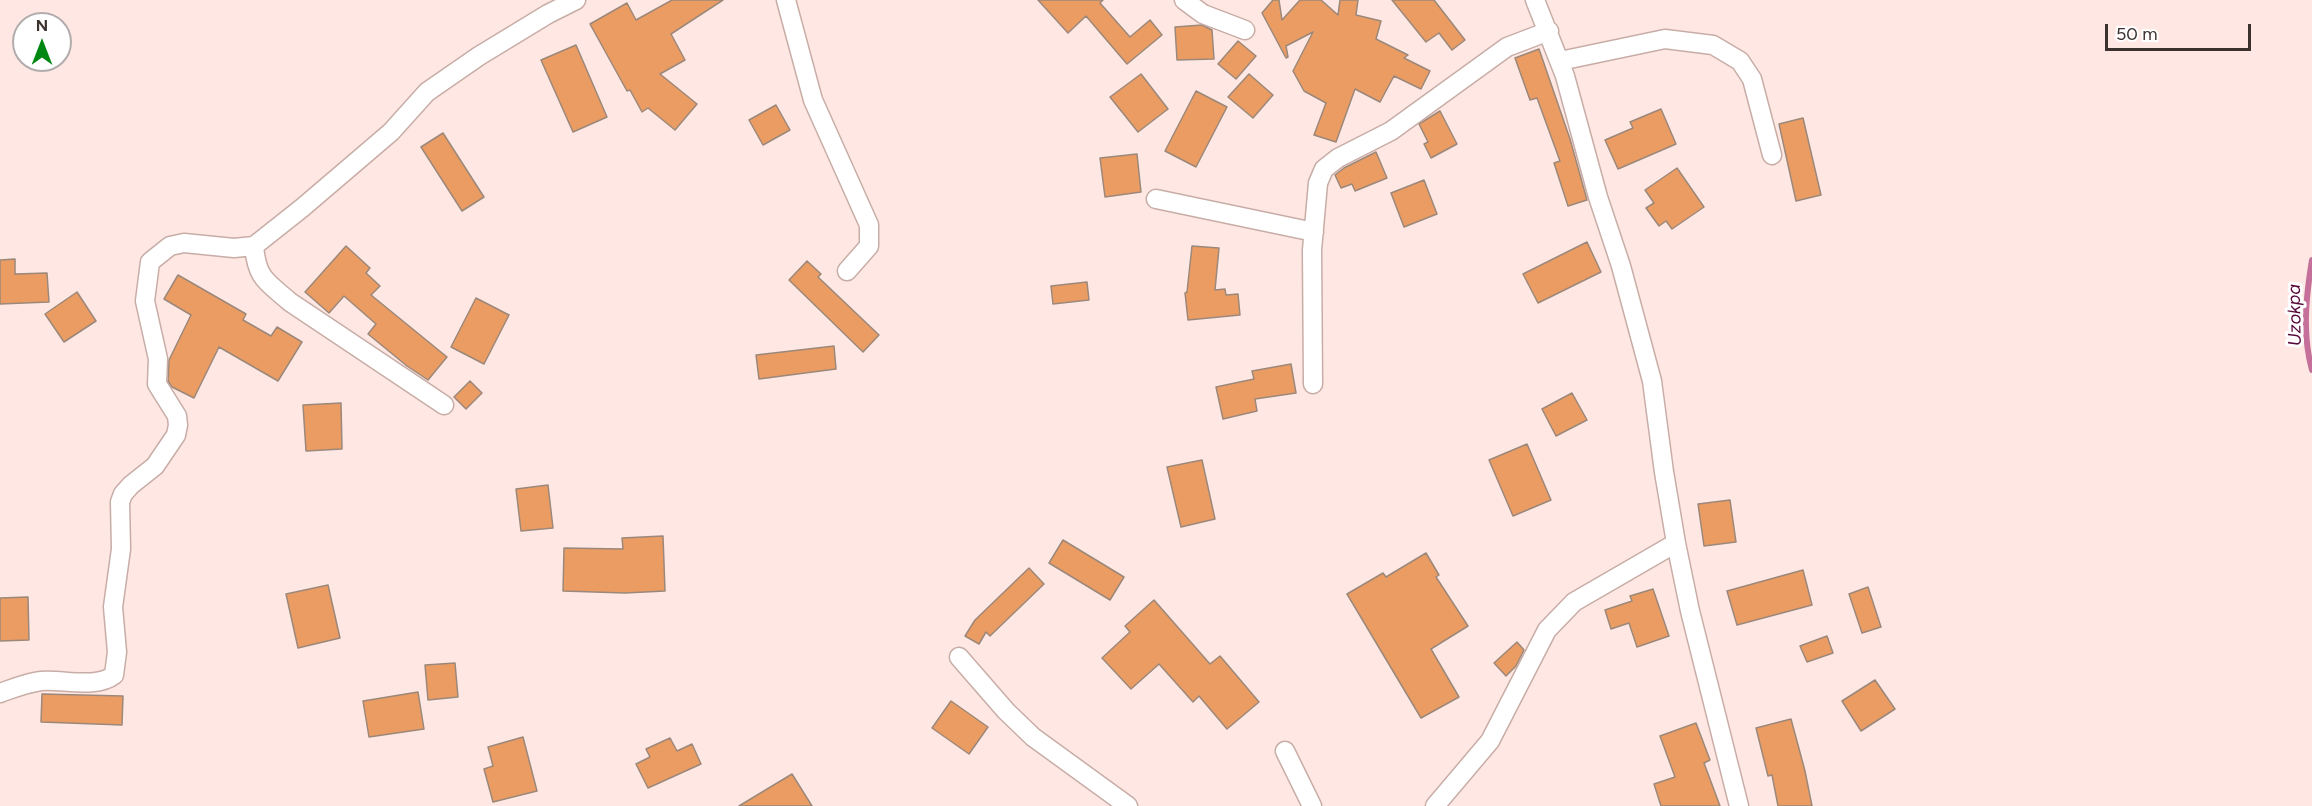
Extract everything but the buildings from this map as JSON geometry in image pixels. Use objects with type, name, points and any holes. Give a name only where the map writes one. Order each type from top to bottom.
[{"type":"street","points":[[0,693],[26,683],[44,681],[97,683],[114,675],[117,652],[113,607],[121,549],[120,502],[123,494],[131,485],[155,466],[176,435],[178,425],[177,416],[158,384],[158,359],[145,301],[150,262],[170,246],[184,243],[234,248],[254,246],[391,132],[427,93],[518,32],[576,0]]},
{"type":"street","points":[[786,0],[813,100],[869,225],[869,246],[847,271]]},
{"type":"street","points":[[1184,0],[1203,14],[1245,30]]},
{"type":"street","points":[[1535,0],[1560,61],[1598,197],[1621,266],[1652,381],[1676,543],[1693,622],[1739,806]]},
{"type":"street","points":[[1313,384],[1314,232],[1318,183],[1324,169],[1338,158],[1391,131],[1507,47],[1549,31]]},
{"type":"street","points":[[1560,61],[1665,39],[1713,45],[1740,61],[1752,79],[1772,155]]},
{"type":"street","points":[[1156,199],[1314,232]]},
{"type":"street","points":[[254,246],[256,268],[269,284],[290,302],[444,405]]},
{"type":"street","points":[[1435,806],[1490,741],[1547,630],[1574,602],[1676,543]]},
{"type":"street","points":[[960,657],[1006,711],[1033,737],[1128,806]]},
{"type":"street","points":[[1285,750],[1312,806]]},
{"type":"waterway","name":"Uzokpa","points":[[2312,260],[2306,315],[2307,343],[2312,370]]}]
